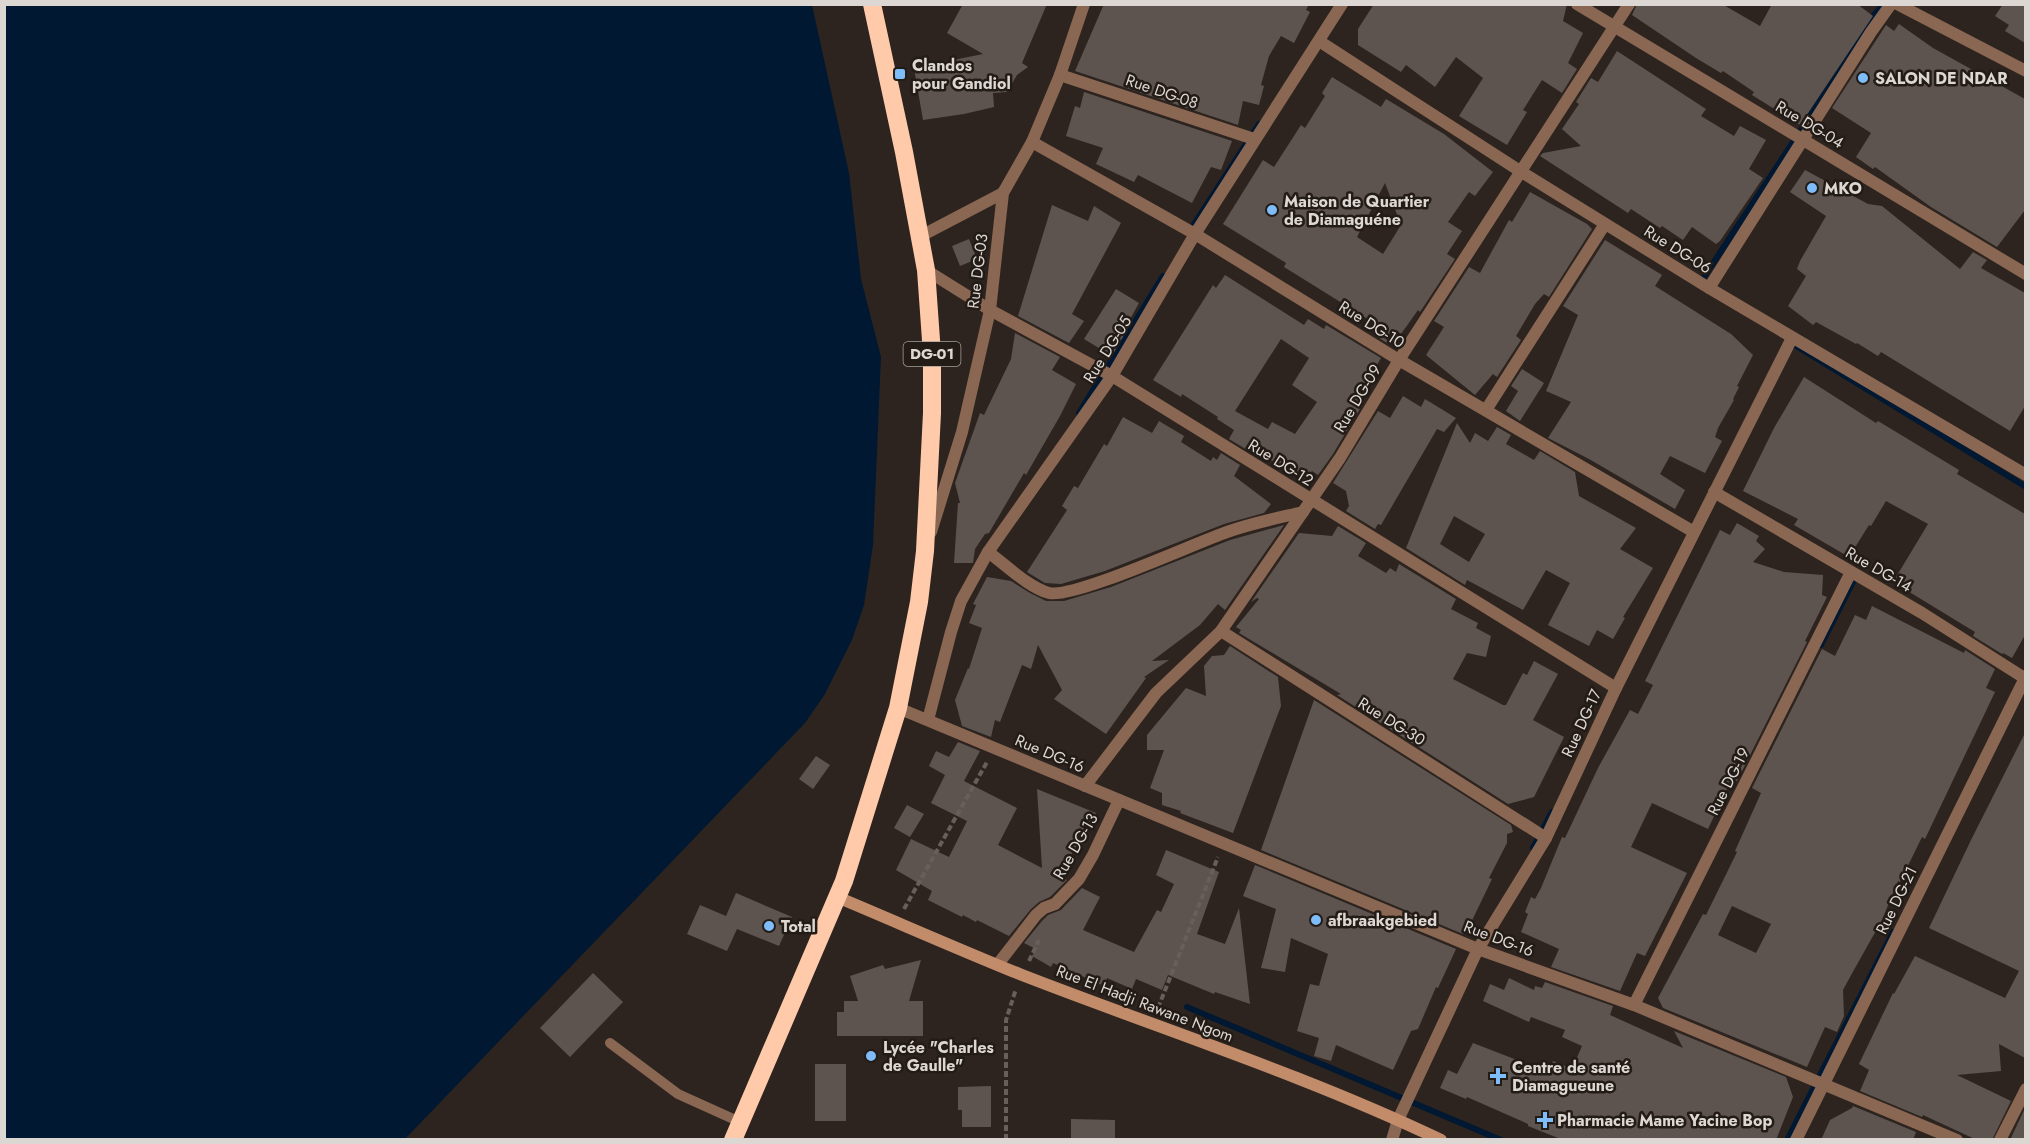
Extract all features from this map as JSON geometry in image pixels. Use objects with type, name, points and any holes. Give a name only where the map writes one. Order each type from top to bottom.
[{"type":"highway","name":"DG-01","points":[[872,4],[895,105],[926,270],[932,354],[932,413],[925,551],[920,602],[898,708]]},
{"type":"highway","points":[[733,1140],[837,897],[857,842],[898,708]]},
{"type":"street","name":"Rue DG-03","points":[[925,551],[962,432],[990,310],[1003,193],[1032,142],[1060,75],[1084,4]]},
{"type":"street","name":"Rue DG-05","points":[[928,720],[961,601],[988,552],[1112,376],[1195,234],[1342,4]]},
{"type":"street","name":"Rue DG-04","points":[[1577,4],[2025,274]]},
{"type":"street","name":"Rue DG-09","points":[[1085,786],[1156,693],[1221,631],[1340,458],[1399,360],[1629,4]]},
{"type":"street","points":[[1709,288],[1871,32],[1892,4]]},
{"type":"street","points":[[1897,4],[2025,71]]},
{"type":"street","name":"Rue DG-06","points":[[1319,41],[1520,171],[1709,288],[2025,475]]},
{"type":"street","name":"Rue DG-08","points":[[1060,75],[1254,139]]},
{"type":"street","name":"Rue DG-10","points":[[1032,142],[1195,234],[1399,360],[1694,532]]},
{"type":"street","points":[[920,237],[1003,193]]},
{"type":"street","points":[[1486,410],[1605,224]]},
{"type":"street","name":"Rue DG-12","points":[[926,270],[990,310],[1112,376],[1616,688]]},
{"type":"street","name":"Rue DG-17","points":[[1392,1140],[1398,1120],[1478,949],[1546,838],[1616,688],[1792,338]]},
{"type":"street","name":"Rue DG-14","points":[[1714,492],[1922,613],[2025,678]]},
{"type":"street","points":[[988,552],[1036,587],[1056,594],[1107,579],[1228,531],[1303,512]]},
{"type":"street","name":"Rue DG-19","points":[[1634,1005],[1851,572]]},
{"type":"street","name":"Rue DG-30","points":[[1221,631],[1546,838]]},
{"type":"street","name":"Rue DG-21","points":[[1796,1140],[2025,678]]},
{"type":"street","name":"Rue DG-16","points":[[898,708],[1478,949],[1634,1005],[1957,1140]]},
{"type":"street","name":"Rue DG-13","points":[[998,964],[1036,915],[1044,908],[1055,904],[1079,879],[1119,800]]},
{"type":"street","name":"Rue El Hadji Rawane Ngom","points":[[837,897],[1022,975],[1152,1023],[1398,1120],[1441,1140]]},
{"type":"street","points":[[2000,1140],[2025,1089]]},
{"type":"lane","points":[[610,1043],[678,1094],[740,1122]]},
{"type":"path","points":[[897,922],[995,748]]},
{"type":"path","points":[[1152,1023],[1224,842]]},
{"type":"path","points":[[1006,1140],[1006,1020],[1022,975]]},
{"type":"water","points":[[5,4],[812,5],[849,173],[861,279],[881,357],[873,545],[864,605],[852,640],[825,694],[805,723],[405,1139],[5,1139]]},
{"type":"building","points":[[963,4],[1047,4],[1022,63],[1028,67],[1017,75],[1007,92],[993,93],[994,107],[923,120],[914,68],[983,54],[947,33]]},
{"type":"building","points":[[1104,4],[1309,4],[1306,10],[1310,12],[1294,43],[1281,36],[1269,56],[1261,85],[1264,86],[1259,105],[1243,101],[1238,125],[1075,71]]},
{"type":"building","points":[[1374,4],[1567,4],[1563,21],[1583,33],[1568,63],[1577,69],[1562,93],[1542,80],[1523,110],[1527,112],[1507,145],[1459,116],[1483,78],[1456,57],[1435,87],[1406,65],[1401,72],[1358,45],[1358,29]]},
{"type":"building","points":[[1637,4],[1722,4],[1760,26],[1772,4],[1857,4],[1873,16],[1800,125],[1752,95],[1754,92],[1723,71],[1721,73],[1696,58],[1632,15]]},
{"type":"building","points":[[2003,4],[2025,4],[2025,43],[2005,31],[2009,25],[1995,16]]},
{"type":"building","points":[[1899,24],[1933,48],[2025,99],[2025,210],[1997,247],[1856,157],[1871,133],[1832,108],[1886,25],[1894,31]]},
{"type":"building","points":[[1617,51],[1706,109],[1701,116],[1734,136],[1740,126],[1766,140],[1749,169],[1763,178],[1716,244],[1692,227],[1683,240],[1631,209],[1628,213],[1540,156],[1543,153],[1581,146],[1562,129],[1579,104],[1576,102],[1591,78],[1598,82]]},
{"type":"building","points":[[1332,77],[1381,107],[1386,99],[1444,134],[1493,172],[1475,196],[1469,192],[1448,222],[1462,231],[1447,254],[1455,259],[1420,312],[1418,310],[1401,334],[1397,331],[1389,344],[1374,335],[1379,326],[1284,267],[1286,263],[1223,224],[1263,160],[1274,167],[1301,125],[1305,128],[1325,96],[1322,93]],"holes":[[[1385,183],[1401,225],[1383,254],[1357,237]]]},
{"type":"building","points":[[1084,92],[1232,141],[1221,170],[1211,167],[1192,203],[1138,175],[1134,182],[1096,164],[1103,148],[1066,136],[1075,106],[1080,108]]},
{"type":"building","points":[[1805,170],[1868,204],[1882,206],[1960,269],[1973,252],[1987,260],[1981,268],[2025,293],[2025,406],[2010,431],[1881,352],[1878,356],[1816,322],[1813,325],[1788,306],[1806,276],[1797,269],[1800,261],[1826,216],[1790,192]]},
{"type":"building","points":[[1530,192],[1592,229],[1549,297],[1544,294],[1535,304],[1516,336],[1521,340],[1497,377],[1493,374],[1475,395],[1426,355],[1444,327],[1434,321],[1469,267],[1480,273],[1509,220],[1512,222]]},
{"type":"building","points":[[1052,205],[1088,221],[1094,206],[1121,223],[1072,314],[1084,321],[1069,343],[1018,316]]},
{"type":"building","points":[[969,239],[977,259],[960,266],[952,246]]},
{"type":"building","points":[[1605,240],[1662,275],[1655,286],[1731,334],[1753,355],[1737,386],[1739,387],[1734,400],[1718,428],[1715,437],[1722,441],[1705,473],[1670,456],[1660,474],[1685,490],[1675,509],[1548,438],[1571,402],[1546,391],[1578,315],[1563,306]]},
{"type":"building","points":[[1225,275],[1304,325],[1308,319],[1324,329],[1326,325],[1381,358],[1358,398],[1364,402],[1318,475],[1312,471],[1306,481],[1250,448],[1249,451],[1229,439],[1234,430],[1217,419],[1218,417],[1182,394],[1181,397],[1153,380],[1213,285],[1216,288]],"holes":[[[1281,339],[1309,358],[1292,385],[1317,402],[1295,434],[1272,422],[1268,429],[1235,411]]]},
{"type":"building","points":[[1116,289],[1139,303],[1129,321],[1131,323],[1112,356],[1084,339]]},
{"type":"building","points":[[1015,333],[1060,357],[1052,370],[1076,384],[1026,475],[1024,473],[989,533],[985,534],[975,549],[973,563],[954,563],[958,503],[960,503],[955,483],[980,413],[984,415],[1011,359]]},
{"type":"building","points":[[1522,369],[1544,383],[1520,421],[1506,411],[1518,391],[1511,386]]},
{"type":"building","points":[[1804,377],[1876,423],[1878,421],[1959,470],[1957,474],[2025,514],[2025,635],[2012,658],[1973,636],[1975,632],[1893,582],[1928,524],[1886,501],[1849,557],[1794,525],[1798,519],[1743,491],[1774,428]]},
{"type":"building","points":[[1403,396],[1421,407],[1425,399],[1456,418],[1444,432],[1437,429],[1381,525],[1378,524],[1375,529],[1346,511],[1349,506],[1346,491],[1333,483],[1378,411],[1390,418]]},
{"type":"building","points":[[1123,417],[1152,433],[1159,421],[1184,436],[1181,442],[1211,461],[1213,457],[1217,460],[1221,453],[1240,465],[1234,476],[1271,504],[1264,513],[1224,524],[1105,571],[1061,584],[1045,583],[1027,572],[1067,510],[1062,506],[1074,486],[1078,488],[1104,444],[1107,446]]},
{"type":"building","points":[[1457,423],[1470,443],[1475,433],[1488,441],[1497,427],[1511,435],[1506,444],[1534,460],[1540,451],[1575,472],[1579,496],[1636,528],[1620,549],[1653,568],[1623,617],[1625,618],[1613,639],[1597,630],[1589,646],[1548,625],[1570,583],[1546,570],[1523,610],[1467,580],[1465,585],[1406,548]],"holes":[[[1454,516],[1485,534],[1469,562],[1440,544]]]},
{"type":"building","points":[[1737,523],[1759,536],[1756,541],[1765,549],[1753,562],[1784,572],[1823,575],[1822,595],[1827,597],[1805,641],[1807,642],[1737,781],[1732,778],[1708,829],[1652,803],[1631,847],[1687,873],[1645,956],[1637,953],[1620,991],[1551,967],[1559,949],[1521,932],[1528,914],[1525,912],[1531,897],[1535,899],[1541,888],[1562,837],[1565,838],[1598,768],[1630,710],[1638,714],[1653,685],[1645,681],[1720,530],[1730,535]]},
{"type":"building","points":[[1284,525],[1225,610],[1218,604],[1200,625],[1152,661],[1169,660],[1144,677],[1146,678],[1106,734],[1054,699],[1062,690],[1038,645],[1031,669],[1022,665],[1000,722],[995,720],[991,737],[962,726],[955,700],[969,669],[982,628],[969,623],[976,605],[973,604],[987,577],[1011,581],[1046,601],[1064,601],[1111,587],[1230,540]]},
{"type":"building","points":[[1338,526],[1366,543],[1358,556],[1386,573],[1390,568],[1396,572],[1399,564],[1456,599],[1451,609],[1478,623],[1476,628],[1491,636],[1486,657],[1467,653],[1453,679],[1506,705],[1523,673],[1527,675],[1534,661],[1558,674],[1533,720],[1564,737],[1534,797],[1508,804],[1337,695],[1341,694],[1239,633],[1241,630],[1236,627],[1259,599],[1251,602],[1299,533],[1332,536]]},
{"type":"building","points":[[1872,606],[1964,653],[1965,650],[1995,669],[1986,688],[1995,692],[1925,839],[1922,837],[1900,882],[1898,881],[1882,920],[1843,990],[1844,1016],[1837,1032],[1825,1027],[1807,1067],[1663,1008],[1658,998],[1703,914],[1706,915],[1737,852],[1735,851],[1761,793],[1752,788],[1822,649],[1835,656],[1855,615],[1866,620]],"holes":[[[1732,906],[1771,924],[1756,953],[1718,935]]]},
{"type":"building","points":[[1230,646],[1278,677],[1281,706],[1233,833],[1162,805],[1162,793],[1150,788],[1164,750],[1147,750],[1147,735],[1186,688],[1206,696],[1204,666],[1212,656],[1224,655]]},
{"type":"building","points":[[1314,700],[1511,825],[1513,832],[1507,834],[1507,843],[1489,878],[1492,879],[1467,931],[1465,930],[1463,934],[1261,850]]},
{"type":"building","points":[[2025,733],[2025,1058],[1999,1044],[2001,1071],[1957,1075],[2011,1101],[1992,1140],[1977,1140],[1923,1115],[1922,1117],[1860,1091],[1869,1070],[1859,1064],[1893,993],[1915,956],[2005,998],[2019,971],[1929,928]]},
{"type":"building","points":[[958,742],[980,751],[964,781],[1017,808],[998,845],[1042,868],[1037,789],[1096,813],[1083,845],[1079,843],[1058,875],[1067,880],[1050,897],[1031,909],[1009,936],[928,900],[932,891],[896,870],[911,839],[949,857],[967,821],[931,803],[945,775],[929,766],[936,751],[949,757]]},
{"type":"building","points":[[816,756],[830,765],[813,789],[799,779]]},
{"type":"building","points":[[907,805],[924,814],[910,837],[894,828]]},
{"type":"building","points":[[1166,850],[1219,872],[1197,934],[1225,944],[1239,908],[1250,1004],[1215,992],[1214,994],[1168,975],[1162,990],[1136,979],[1132,989],[1107,978],[1104,986],[1053,963],[1051,967],[1032,956],[1036,949],[1024,943],[1048,915],[1061,910],[1082,888],[1100,897],[1083,930],[1134,952],[1157,910],[1161,912],[1174,884],[1156,875]]},
{"type":"building","points":[[1255,865],[1456,949],[1418,1029],[1411,1031],[1393,1070],[1336,1045],[1331,1061],[1314,1056],[1319,1038],[1297,1031],[1310,984],[1319,986],[1328,954],[1291,938],[1285,972],[1261,968],[1276,909],[1243,896]]},
{"type":"building","points":[[736,893],[792,917],[779,946],[737,929],[727,951],[687,934],[700,905],[726,916]]},
{"type":"building","points":[[921,960],[909,1001],[923,1001],[923,1036],[837,1036],[837,1012],[844,1012],[844,1001],[858,1001],[850,976],[883,965],[885,969]]},
{"type":"building","points":[[593,973],[623,1002],[570,1057],[540,1028]]},
{"type":"building","points":[[1509,978],[1534,990],[1535,986],[1542,988],[1545,982],[1613,1006],[1610,1015],[1683,1048],[1674,1031],[1786,1077],[1793,1097],[1776,1140],[1563,1140],[1467,1097],[1466,1099],[1440,1088],[1448,1070],[1457,1074],[1473,1043],[1548,1072],[1553,1061],[1572,1069],[1582,1046],[1562,1037],[1565,1030],[1531,1017],[1529,1022],[1483,1001],[1490,984],[1504,990]]},
{"type":"building","points":[[815,1064],[846,1064],[846,1121],[815,1121]]},
{"type":"building","points":[[991,1086],[991,1127],[962,1127],[962,1110],[958,1110],[958,1087]]},
{"type":"building","points":[[1853,1106],[1916,1132],[1913,1140],[1821,1140],[1830,1120]]},
{"type":"building","points":[[2025,1108],[2025,1140],[2010,1140]]},
{"type":"building","points":[[1071,1119],[1115,1120],[1115,1140],[1071,1140]]},
{"type":"waterway","points":[[1700,283],[1807,121],[1872,17],[1884,4]]},
{"type":"waterway","points":[[1193,226],[1259,124]]},
{"type":"waterway","points":[[1079,413],[1163,276]]},
{"type":"waterway","points":[[1788,341],[2026,487]]},
{"type":"waterway","points":[[1821,645],[1853,582]]},
{"type":"waterway","points":[[1533,848],[1552,812]]},
{"type":"waterway","points":[[1787,1140],[1893,932]]},
{"type":"waterway","points":[[1187,1007],[1501,1140]]},
{"type":"place","name":"Clandos pour Gandiol","points":[[900,74]]},
{"type":"place","name":"SALON DE NDAR","points":[[1863,78]]},
{"type":"place","name":"MKO","points":[[1812,188]]},
{"type":"place","name":"Maison de Quartier de Diamaguéne","points":[[1272,210]]},
{"type":"place","name":"afbraakgebied","points":[[1316,920]]},
{"type":"place","name":"Total","points":[[769,926]]},
{"type":"place","name":"Lycée \"Charles de Gaulle\"","points":[[871,1056]]},
{"type":"place","name":"Centre de santé Diamagueune","points":[[1498,1076]]},
{"type":"place","name":"Pharmacie Mame Yacine Bop","points":[[1545,1120]]}]
